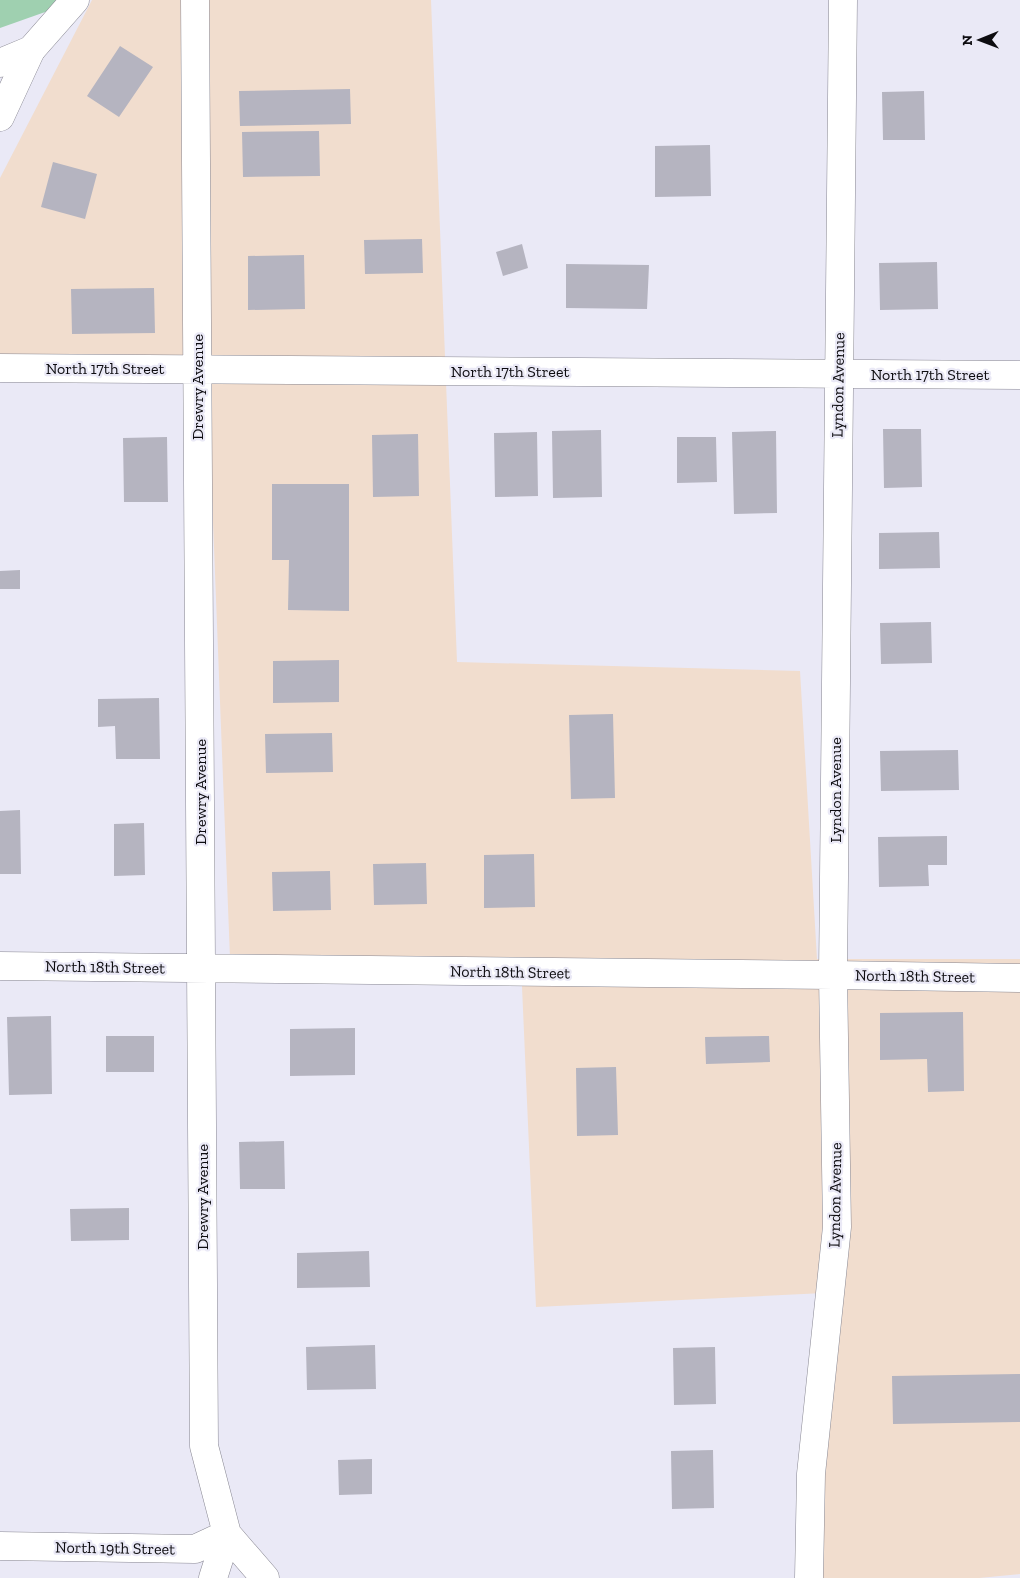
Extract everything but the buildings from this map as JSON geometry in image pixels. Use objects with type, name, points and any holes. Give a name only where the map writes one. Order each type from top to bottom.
[{"type":"street","points":[[0,117],[31,50],[75,0]]},
{"type":"street","name":"Drewry Avenue","points":[[195,0],[204,1446],[227,1534]]},
{"type":"street","name":"Lyndon Avenue","points":[[809,1578],[811,1474],[837,1227],[833,975],[843,0]]},
{"type":"street","points":[[0,63],[31,50]]},
{"type":"street","name":"North 17th Street","points":[[0,368],[1020,375]]},
{"type":"street","name":"North 18th Street","points":[[0,966],[1020,978]]},
{"type":"street","points":[[213,1578],[227,1534]]},
{"type":"street","points":[[227,1534],[265,1578]]},
{"type":"street","name":"North 19th Street","points":[[0,1546],[195,1549],[227,1534]]},
{"type":"shaded area","points":[[92,0],[431,0],[457,662],[800,671],[817,959],[1020,959],[1020,1574],[979,1578],[818,1578],[824,1293],[536,1307],[521,964],[230,958],[207,368],[0,373],[0,178]]},
{"type":"green space","points":[[0,0],[79,0],[0,28]]}]
